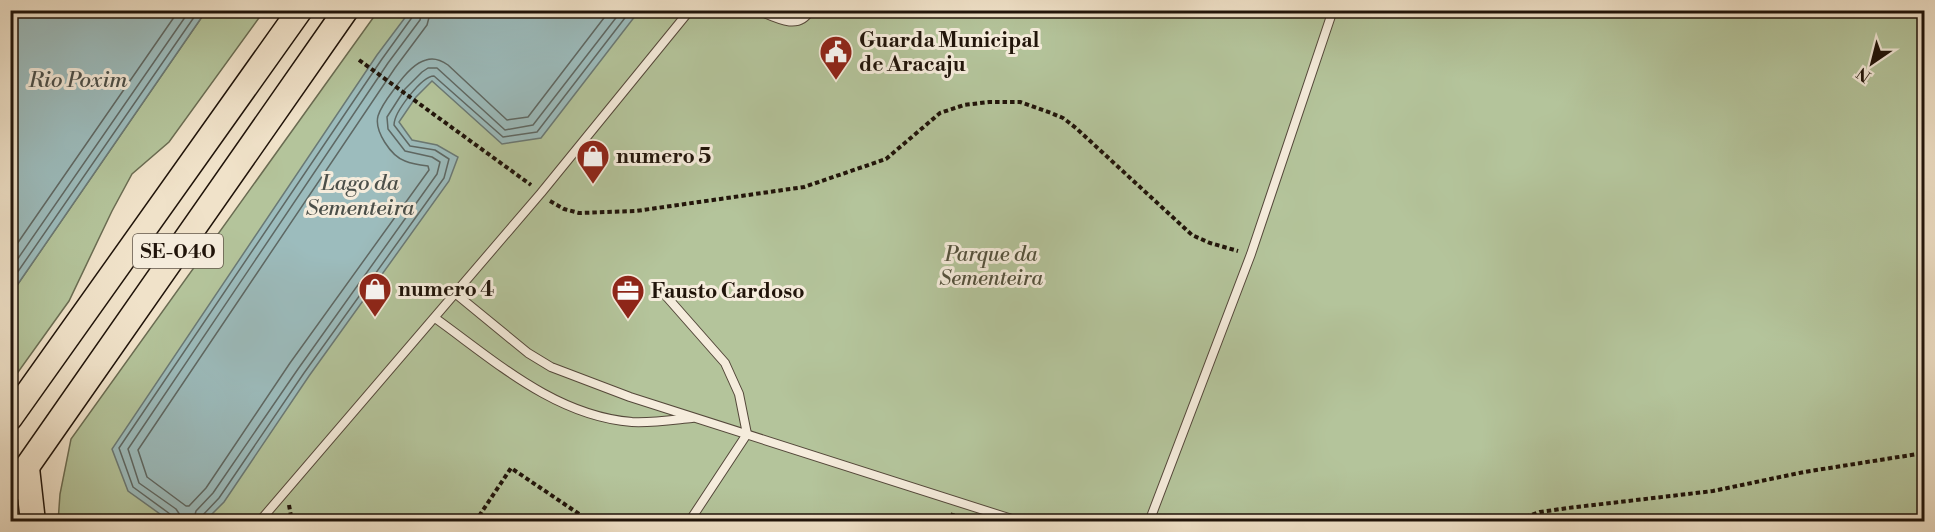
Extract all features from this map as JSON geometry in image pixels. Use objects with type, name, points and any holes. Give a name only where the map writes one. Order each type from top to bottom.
[{"type":"main road","name":"SE-040","points":[[10,418],[300,10]]},
{"type":"main road","name":"SE-040","points":[[10,491],[346,10]]},
{"type":"main road","points":[[27,468],[33,522]]},
{"type":"lane","points":[[259,522],[456,294],[690,10]]},
{"type":"lane","points":[[757,10],[792,22],[800,21],[807,16],[810,10]]},
{"type":"lane","points":[[1149,522],[1251,254],[1333,10]]},
{"type":"lane","points":[[659,288],[725,363],[740,394],[747,434],[689,522]]},
{"type":"lane","points":[[456,294],[528,353],[551,367],[630,397],[1021,522]]},
{"type":"lane","points":[[435,318],[531,387],[566,405],[593,415],[630,422],[696,417]]},
{"type":"path","points":[[359,60],[551,202],[579,213],[636,211],[804,188],[886,159],[940,113],[972,104],[1020,102],[1051,113],[1070,123],[1192,235],[1210,243],[1251,254]]},
{"type":"path","points":[[1511,522],[1540,512],[1713,491],[1804,472],[1924,453]]},
{"type":"path","points":[[475,522],[511,468],[591,522]]},
{"type":"green space","points":[[206,11],[264,11],[169,142],[132,174],[69,301],[11,382],[11,294]]},
{"type":"green space","name":"Parque da Sementeira","points":[[378,11],[1924,11],[1924,521],[58,522],[60,494],[71,439]]},
{"type":"water","name":"Rio Poxim","points":[[10,11],[206,11],[11,294]]},
{"type":"water","name":"Lago da Sementeira","points":[[410,11],[639,11],[541,138],[502,144],[432,81],[416,97],[399,122],[412,140],[437,145],[458,157],[449,181],[309,376],[224,502],[205,521],[167,519],[128,491],[112,449],[377,55]]},
{"type":"place","name":"Guarda Municipal de Aracaju","points":[[836,81]]},
{"type":"place","name":"numero 5","points":[[593,185]]},
{"type":"place","name":"numero 4","points":[[375,318]]},
{"type":"place","name":"Fausto Cardoso","points":[[628,320]]}]
